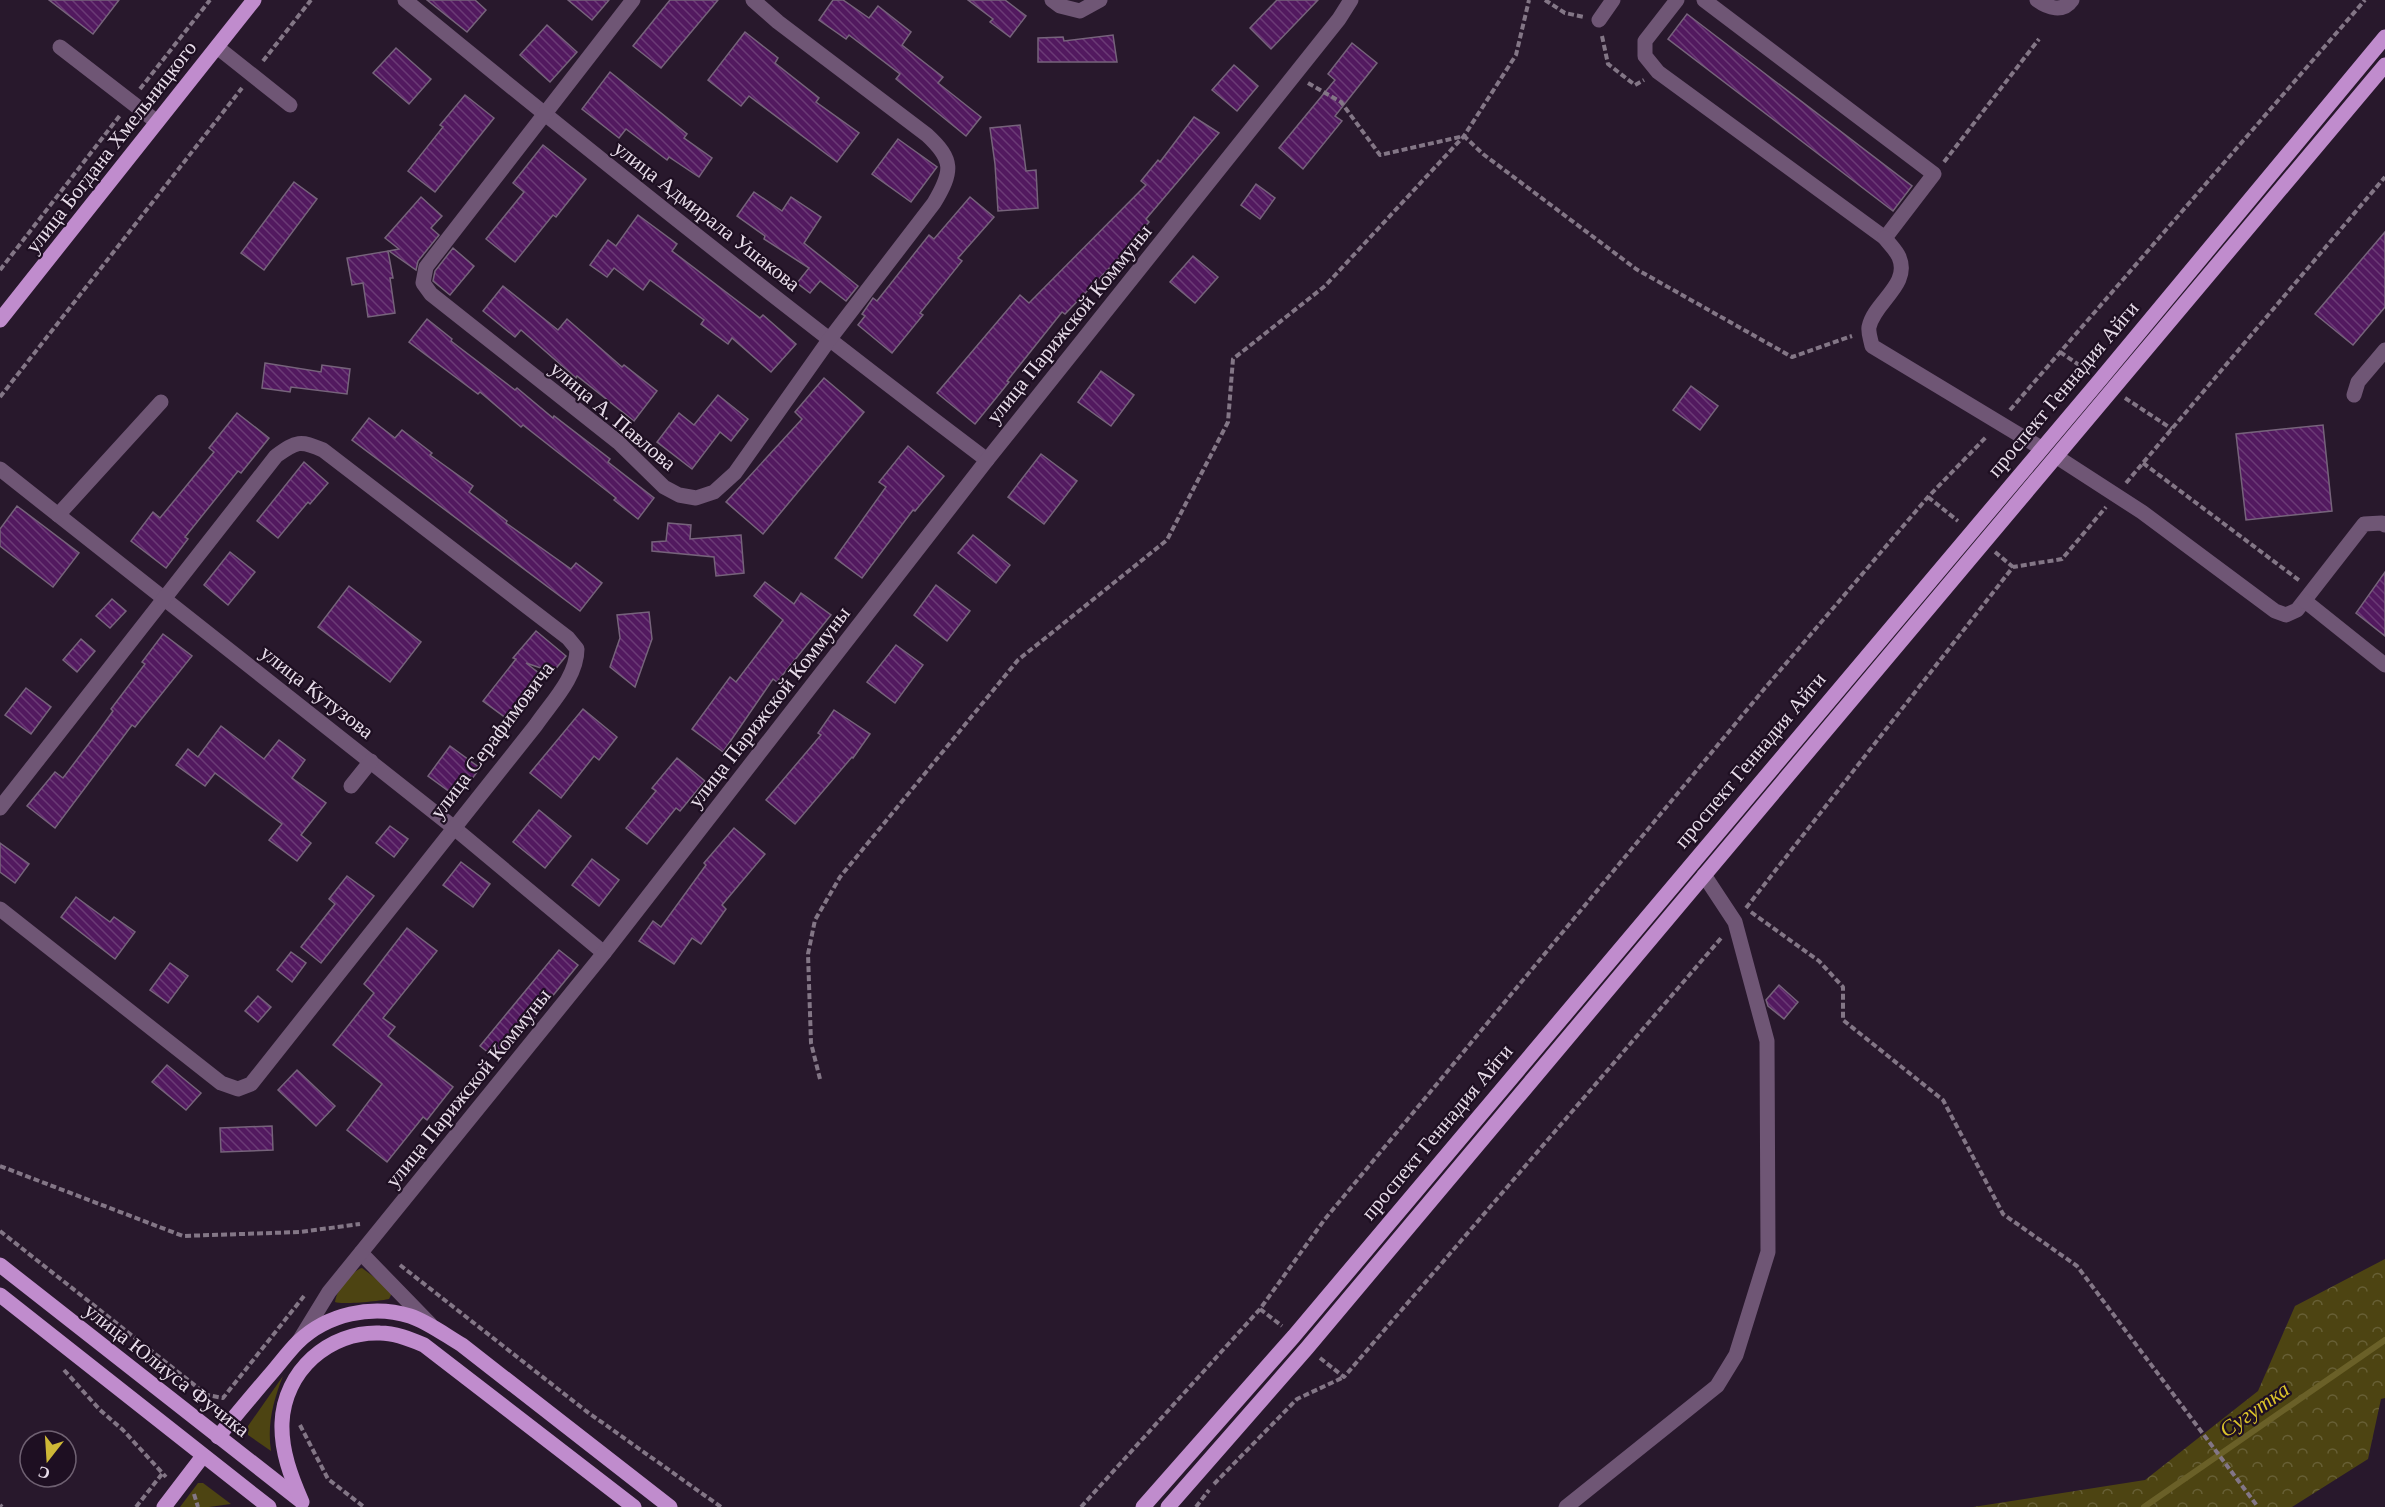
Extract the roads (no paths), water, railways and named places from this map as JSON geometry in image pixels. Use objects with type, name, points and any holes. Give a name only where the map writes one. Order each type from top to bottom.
[{"type":"main road","name":"улица Богдана Хмельницкого","points":[[0,320],[254,0]]},
{"type":"main road","name":"проспект Геннадия Айги","points":[[1143,1507],[1301,1327],[2385,37]]},
{"type":"main road","name":"проспект Геннадия Айги","points":[[1168,1507],[1307,1348],[2385,65]]},
{"type":"main road","points":[[2041,448],[2057,458]]},
{"type":"main road","name":"улица Юлиуса Фучика","points":[[0,1265],[305,1505]]},
{"type":"main road","points":[[0,1295],[269,1507]]},
{"type":"main road","points":[[299,1341],[326,1323],[347,1314],[368,1311],[410,1316],[431,1326],[462,1346],[670,1507]]},
{"type":"main road","points":[[305,1505],[290,1476],[283,1445],[282,1421],[291,1388],[299,1373],[325,1347],[341,1339],[362,1333],[382,1332],[404,1337],[432,1351],[634,1507]]},
{"type":"main road","name":"улица Парижской Коммуны","points":[[218,1437],[299,1341]]},
{"type":"main road","points":[[164,1507],[203,1456]]},
{"type":"street","name":"улица Адмирала Ушакова","points":[[405,0],[545,115],[829,340],[987,460]]},
{"type":"street","name":"улица А. Павлова","points":[[633,0],[426,267],[423,282],[431,294],[618,442],[664,487],[679,495],[696,498],[714,492],[735,473],[829,340],[934,202],[944,185],[949,164],[944,151],[927,135],[778,22],[753,0]]},
{"type":"street","points":[[1052,0],[1060,6],[1080,11],[1100,0]]},
{"type":"street","name":"улица Парижской Коммуны","points":[[299,1341],[329,1292],[604,953],[987,460],[1339,19],[1351,0]]},
{"type":"street","points":[[1599,20],[1613,0]]},
{"type":"street","points":[[1677,0],[1646,41],[1645,56],[1658,72],[1885,238],[1899,257],[1901,271],[1897,284],[1874,314],[1868,329],[1872,346],[2041,448]]},
{"type":"street","points":[[1704,0],[1934,174],[1885,238]]},
{"type":"street","points":[[2037,0],[2057,9],[2068,6],[2072,0]]},
{"type":"street","points":[[60,47],[157,122]]},
{"type":"street","points":[[217,47],[290,105]]},
{"type":"street","points":[[2354,395],[2358,382],[2385,350]]},
{"type":"street","points":[[58,515],[160,402]]},
{"type":"street","name":"улица Серафимовича","points":[[0,808],[276,456],[290,446],[305,442],[323,450],[568,638],[577,649],[577,661],[563,687],[536,725],[251,1084],[238,1089],[222,1083],[0,909]]},
{"type":"street","points":[[2057,458],[2142,512],[2275,611],[2286,615],[2297,610],[2364,524],[2382,523],[2385,525]]},
{"type":"street","name":"улица Кутузова","points":[[0,469],[371,761],[604,953]]},
{"type":"street","points":[[2309,595],[2385,665]]},
{"type":"street","points":[[351,786],[371,761]]},
{"type":"street","points":[[1566,1507],[1717,1386],[1736,1355],[1768,1252],[1767,1041],[1735,922],[1704,875]]},
{"type":"street","points":[[361,1253],[431,1326]]},
{"type":"waterway","name":"Сугутка","points":[[2144,1507],[2385,1340]]}]
